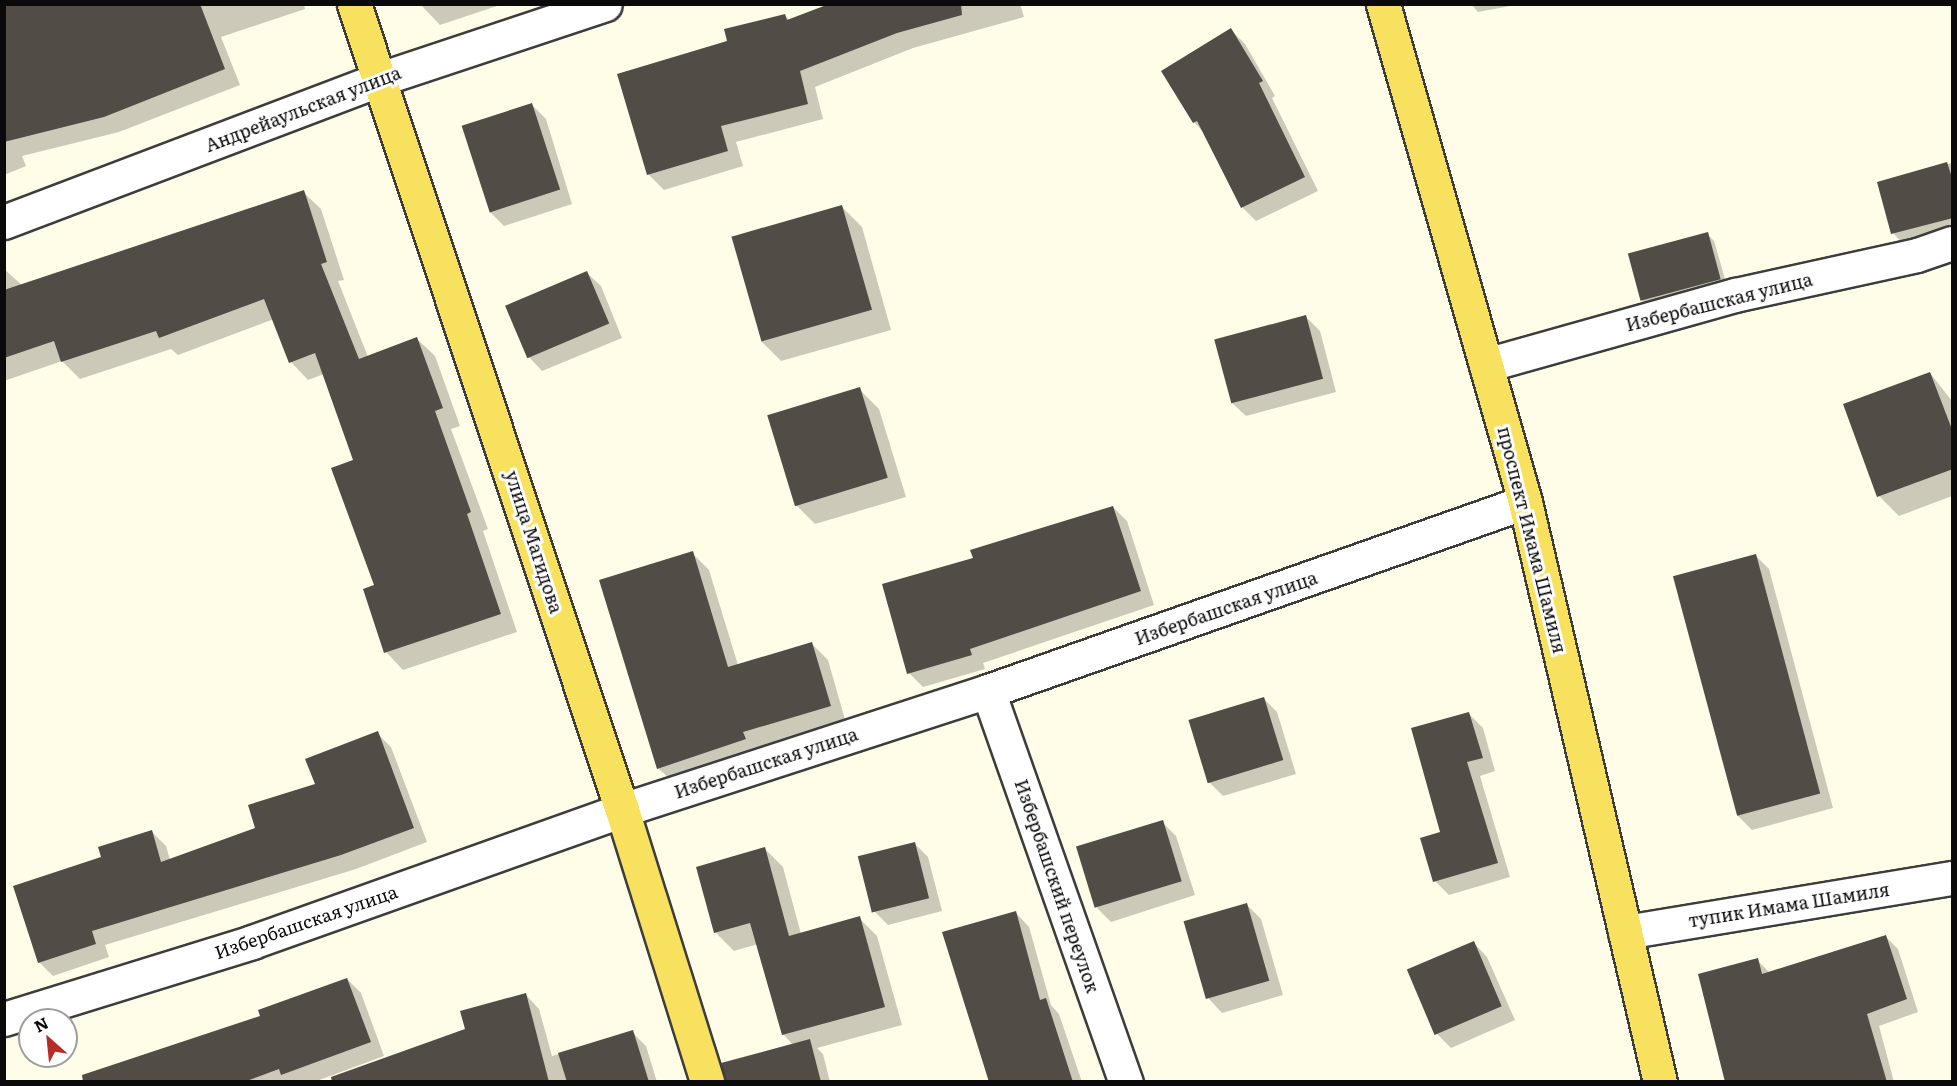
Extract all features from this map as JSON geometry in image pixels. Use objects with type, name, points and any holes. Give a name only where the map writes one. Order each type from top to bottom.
[{"type":"main road","name":"улица Магидова","points":[[354,4],[377,80],[482,384],[622,810],[707,1082]]},
{"type":"main road","name":"проспект Имама Шамиля","points":[[1383,4],[1525,502],[1660,1082]]},
{"type":"street","name":"Андрейаульская улица","points":[[4,222],[377,80],[605,4]]},
{"type":"street","name":"Избербашская улица","points":[[1486,365],[1734,295],[1953,243]]},
{"type":"street","name":"Избербашская улица","points":[[4,1019],[252,942],[622,810],[988,691],[1525,502]]},
{"type":"street","name":"Избербашский переулок","points":[[988,691],[1126,1082]]},
{"type":"street","name":"тупик Имама Шамиля","points":[[1625,932],[1953,878]]},
{"type":"building","points":[[4,4],[200,4],[225,69],[104,117],[4,142]]},
{"type":"building","points":[[829,4],[961,4],[962,15],[897,33],[800,71],[808,104],[721,126],[728,151],[647,175],[617,74],[727,41],[724,29],[785,14],[787,20]]},
{"type":"building","points":[[1231,28],[1263,81],[1259,83],[1305,177],[1241,208],[1197,121],[1193,123],[1161,71]]},
{"type":"building","points":[[532,103],[560,190],[490,212],[462,126]]},
{"type":"building","points":[[1947,162],[1953,181],[1953,218],[1891,234],[1877,182]]},
{"type":"building","points":[[304,190],[327,262],[321,264],[359,359],[417,337],[443,408],[435,411],[471,512],[467,514],[501,614],[384,653],[363,589],[374,585],[331,468],[353,460],[315,353],[289,363],[264,299],[159,338],[156,331],[61,362],[54,341],[4,358],[4,290]]},
{"type":"building","points":[[842,205],[872,310],[761,341],[731,237]]},
{"type":"building","points":[[1708,232],[1721,279],[1641,301],[1628,253]]},
{"type":"building","points":[[587,271],[609,323],[527,358],[505,306]]},
{"type":"building","points":[[1306,315],[1323,379],[1231,403],[1214,340]]},
{"type":"building","points":[[1930,372],[1953,432],[1953,469],[1877,497],[1843,404]]},
{"type":"building","points":[[860,387],[888,478],[795,506],[767,415]]},
{"type":"building","points":[[1113,506],[1141,591],[970,649],[972,655],[907,674],[882,584],[973,558],[970,550]]},
{"type":"building","points":[[693,551],[728,667],[812,642],[831,706],[743,732],[746,739],[657,769],[599,580]]},
{"type":"building","points":[[1756,554],[1820,794],[1737,816],[1673,576]]},
{"type":"building","points":[[1264,697],[1283,760],[1208,783],[1188,720]]},
{"type":"building","points":[[1469,712],[1483,758],[1467,762],[1498,863],[1433,882],[1420,838],[1440,832],[1411,728]]},
{"type":"building","points":[[378,731],[414,828],[341,855],[92,931],[96,944],[38,963],[13,886],[101,857],[98,847],[152,830],[161,862],[255,828],[248,805],[315,784],[305,759]]},
{"type":"building","points":[[1163,820],[1182,881],[1095,908],[1076,847]]},
{"type":"building","points":[[915,842],[929,898],[872,913],[858,856]]},
{"type":"building","points":[[765,847],[789,936],[860,916],[885,1007],[782,1035],[750,923],[714,933],[696,867]]},
{"type":"building","points":[[1247,903],[1269,981],[1206,999],[1184,921]]},
{"type":"building","points":[[1016,911],[1040,1000],[1046,998],[1073,1082],[989,1082],[942,932]]},
{"type":"building","points":[[1886,935],[1907,999],[1867,1014],[1887,1082],[1725,1082],[1698,974],[1758,958],[1762,974]]},
{"type":"building","points":[[1474,941],[1502,1006],[1435,1035],[1407,970]]},
{"type":"building","points":[[347,978],[371,1042],[281,1075],[279,1069],[244,1082],[83,1082],[82,1075],[260,1016],[258,1010]]},
{"type":"building","points":[[526,993],[549,1082],[332,1082],[331,1077],[465,1029],[460,1011]]},
{"type":"building","points":[[633,1030],[649,1082],[567,1082],[558,1053]]},
{"type":"building","points":[[810,1039],[821,1082],[725,1082],[721,1063]]}]
